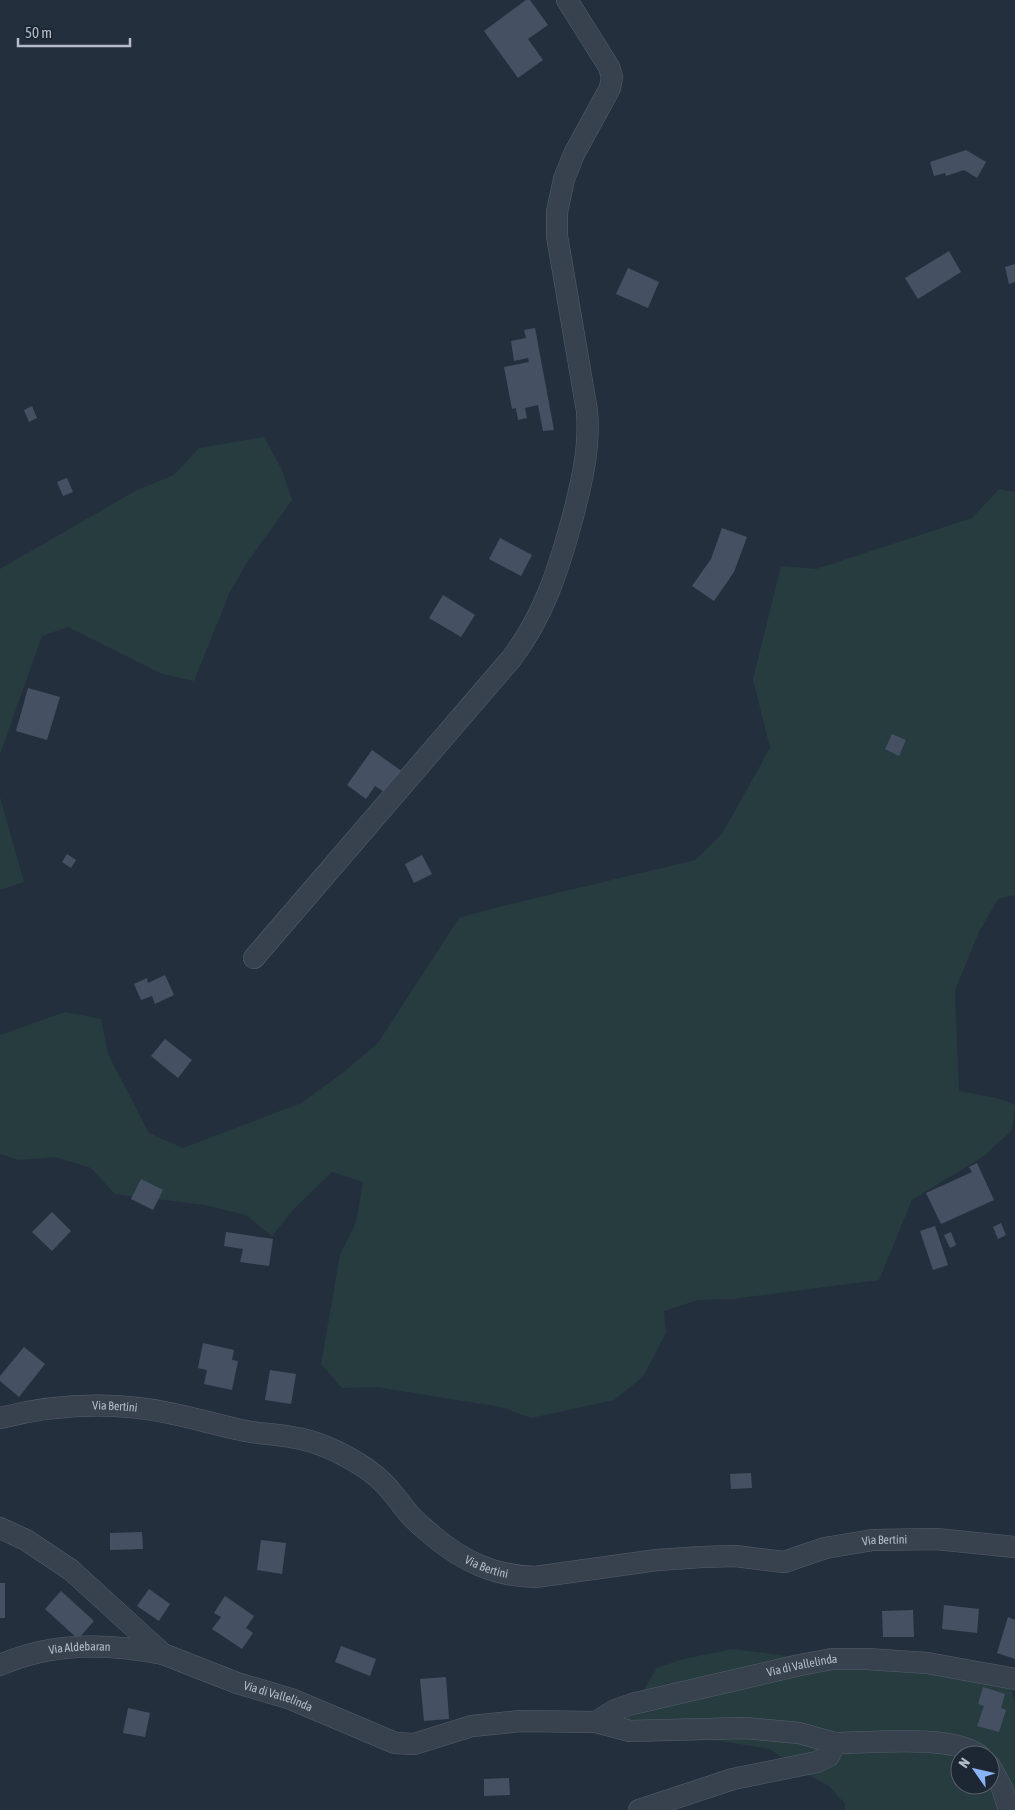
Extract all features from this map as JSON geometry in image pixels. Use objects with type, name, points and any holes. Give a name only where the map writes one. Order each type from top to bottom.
[{"type":"street","points":[[254,958],[511,659],[538,618],[558,574],[584,474],[589,438],[587,411],[557,236],[557,212],[569,165],[606,94],[612,77],[609,67],[568,0]]},
{"type":"street","name":"Via Bertini","points":[[0,1418],[39,1410],[79,1405],[115,1405],[170,1413],[246,1431],[292,1437],[322,1444],[352,1459],[384,1482],[420,1525],[466,1560],[494,1572],[522,1577],[535,1577],[657,1560],[702,1557],[735,1556],[784,1562],[825,1548],[872,1540],[936,1539],[1015,1547]]},
{"type":"street","name":"Via di Vallelinda","points":[[0,1528],[26,1540],[71,1570],[163,1654],[237,1683],[291,1699],[384,1739],[401,1744],[421,1742],[484,1724],[521,1721],[596,1722],[630,1731],[716,1727],[793,1732],[835,1743],[947,1743],[955,1745]]},
{"type":"street","name":"Via Aldebaran","points":[[0,1665],[39,1651],[66,1646],[116,1647],[163,1654]]},
{"type":"street","name":"Via di Vallelinda","points":[[596,1722],[615,1710],[632,1704],[800,1665],[832,1660],[867,1659],[928,1663],[1015,1679]]},
{"type":"street","points":[[638,1810],[733,1779],[817,1762],[829,1756],[835,1743]]},
{"type":"street","points":[[1000,1784],[1009,1810]]},
{"type":"green space","points":[[264,437],[282,470],[292,500],[246,564],[229,594],[194,681],[162,674],[68,627],[42,636],[0,754],[0,569],[137,490],[174,475],[199,448]]},
{"type":"green space","points":[[999,489],[1015,492],[1015,895],[998,899],[979,932],[955,990],[959,1091],[1001,1099],[1015,1105],[1012,1130],[984,1156],[912,1200],[879,1280],[733,1299],[698,1300],[664,1311],[666,1333],[643,1377],[614,1400],[531,1418],[501,1407],[376,1387],[342,1388],[321,1364],[340,1255],[356,1222],[363,1182],[332,1172],[293,1210],[272,1236],[246,1215],[205,1205],[115,1194],[91,1168],[55,1157],[19,1160],[0,1154],[0,1035],[65,1012],[101,1019],[108,1054],[149,1133],[183,1148],[301,1103],[340,1075],[378,1043],[459,918],[695,860],[722,834],[770,748],[753,679],[781,566],[816,569],[972,518]]},
{"type":"green space","points":[[0,797],[24,882],[0,890]]},
{"type":"green space","points":[[732,1649],[810,1659],[903,1652],[943,1655],[1000,1670],[1012,1692],[1015,1704],[1015,1810],[845,1810],[845,1804],[829,1786],[794,1767],[770,1749],[663,1732],[625,1721],[657,1668],[680,1660]]},
{"type":"building","points":[[526,0],[530,0],[548,25],[528,39],[543,60],[518,78],[484,31]]},
{"type":"building","points":[[966,150],[986,162],[977,178],[964,170],[946,176],[945,173],[934,176],[930,162]]},
{"type":"building","points":[[949,251],[961,272],[918,299],[905,278]]},
{"type":"building","points":[[1015,264],[1015,282],[1009,284],[1005,267]]},
{"type":"building","points":[[628,268],[659,282],[648,308],[616,294]]},
{"type":"building","points":[[535,328],[554,430],[543,431],[538,405],[525,408],[527,418],[518,420],[516,408],[512,409],[504,367],[529,362],[528,358],[514,361],[511,341],[526,338],[524,330]]},
{"type":"building","points":[[32,406],[37,418],[29,422],[24,410]]},
{"type":"building","points":[[67,478],[73,492],[63,496],[57,482]]},
{"type":"building","points":[[722,528],[747,537],[734,572],[714,601],[692,586],[711,559]]},
{"type":"building","points":[[500,538],[532,555],[521,576],[489,559]]},
{"type":"building","points":[[443,595],[475,615],[461,637],[429,618]]},
{"type":"building","points":[[28,688],[60,697],[47,740],[16,731]]},
{"type":"building","points":[[892,734],[906,740],[899,756],[885,749]]},
{"type":"building","points":[[372,750],[403,772],[387,794],[375,786],[366,799],[347,785]]},
{"type":"building","points":[[67,854],[76,860],[71,868],[62,862]]},
{"type":"building","points":[[422,855],[432,874],[414,883],[405,864]]},
{"type":"building","points":[[165,975],[174,995],[155,1004],[152,996],[141,1000],[134,984],[147,978],[148,983]]},
{"type":"building","points":[[165,1039],[192,1060],[178,1078],[151,1056]]},
{"type":"building","points":[[977,1163],[994,1200],[941,1224],[926,1193],[972,1172],[969,1167]]},
{"type":"building","points":[[141,1179],[163,1190],[153,1210],[131,1199]]},
{"type":"building","points":[[52,1212],[71,1231],[52,1251],[32,1232]]},
{"type":"building","points":[[1001,1223],[1006,1235],[998,1239],[993,1227]]},
{"type":"building","points":[[935,1226],[948,1265],[933,1270],[920,1231]]},
{"type":"building","points":[[226,1232],[273,1239],[269,1266],[240,1262],[243,1249],[224,1246]]},
{"type":"building","points":[[951,1232],[956,1245],[950,1248],[944,1235]]},
{"type":"building","points":[[203,1343],[234,1350],[232,1360],[238,1361],[232,1390],[204,1384],[207,1370],[198,1368]]},
{"type":"building","points":[[24,1347],[45,1364],[19,1397],[0,1381],[0,1376]]},
{"type":"building","points":[[270,1370],[296,1374],[291,1404],[265,1400]]},
{"type":"building","points":[[751,1473],[752,1488],[731,1489],[730,1474]]},
{"type":"building","points":[[142,1532],[143,1549],[110,1550],[110,1533]]},
{"type":"building","points":[[261,1540],[286,1543],[282,1574],[257,1570]]},
{"type":"building","points":[[0,1583],[5,1583],[5,1618],[0,1618]]},
{"type":"building","points":[[149,1589],[170,1604],[159,1621],[137,1606]]},
{"type":"building","points":[[61,1591],[94,1621],[78,1639],[45,1609]]},
{"type":"building","points":[[225,1596],[254,1616],[246,1628],[253,1633],[242,1649],[212,1629],[221,1617],[214,1613]]},
{"type":"building","points":[[944,1605],[979,1609],[977,1633],[942,1629]]},
{"type":"building","points":[[913,1610],[914,1637],[883,1637],[882,1611]]},
{"type":"building","points":[[1008,1617],[1015,1620],[1015,1659],[997,1653]]},
{"type":"building","points":[[341,1646],[376,1659],[370,1676],[335,1662]]},
{"type":"building","points":[[446,1677],[449,1719],[424,1721],[420,1679]]},
{"type":"building","points":[[983,1687],[1005,1694],[1001,1708],[1006,1710],[999,1732],[977,1726],[984,1706],[978,1704]]},
{"type":"building","points":[[128,1708],[150,1713],[145,1737],[123,1733]]},
{"type":"building","points":[[509,1778],[510,1795],[484,1796],[484,1779]]}]
